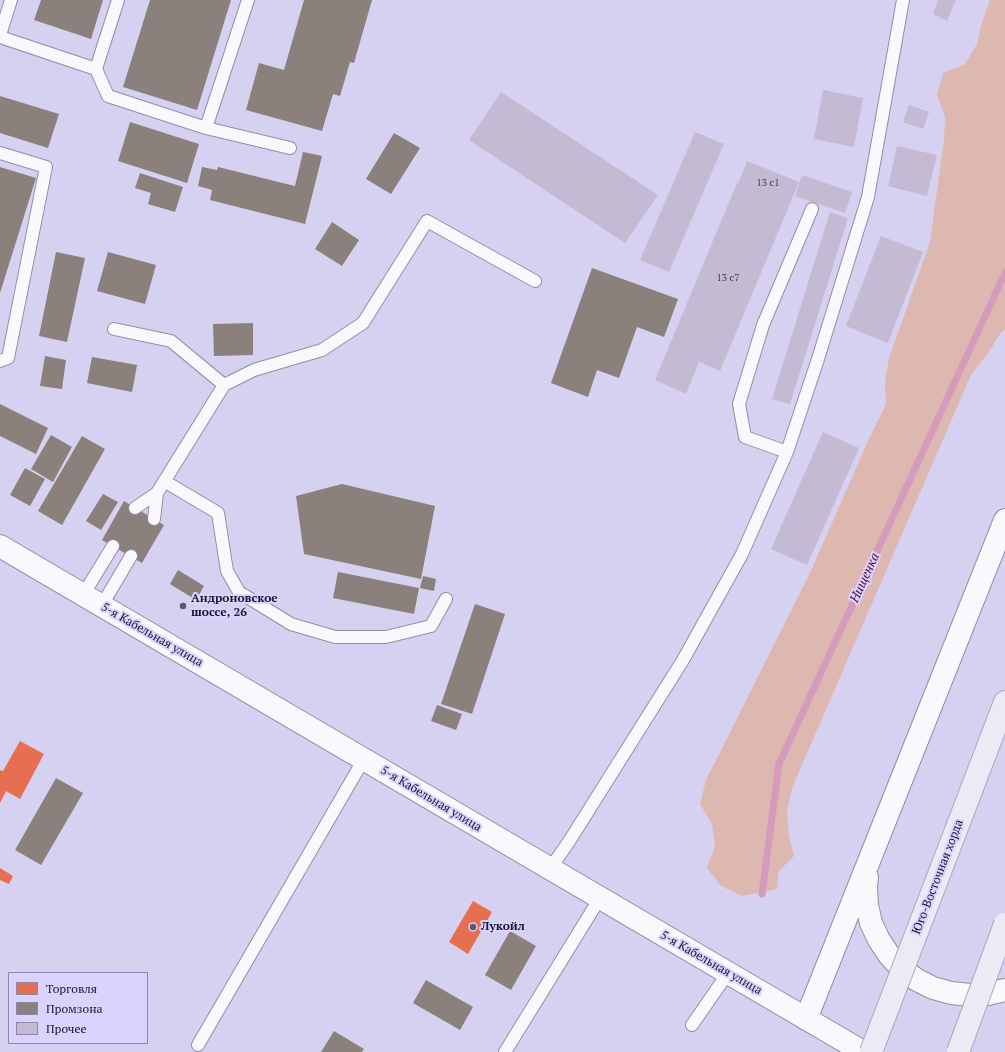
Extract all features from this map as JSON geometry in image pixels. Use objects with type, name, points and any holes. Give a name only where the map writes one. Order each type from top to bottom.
[{"type":"main road","name":"Юго-Восточная хорда","points":[[871,1052],[1005,702]]},
{"type":"main road","points":[[958,1052],[1005,924]]},
{"type":"street","points":[[806,1019],[1005,520]]},
{"type":"street","name":"5-я Кабельная улица","points":[[0,546],[863,1052]]},
{"type":"street","points":[[873,850],[868,868],[866,887],[867,905],[871,923],[879,940],[893,960],[917,980],[934,988],[951,993],[970,995],[988,994],[1005,990]]},
{"type":"lane","points":[[11,0],[0,36],[96,69]]},
{"type":"lane","points":[[118,0],[96,69],[108,96],[206,128],[290,148]]},
{"type":"lane","points":[[206,128],[248,0]]},
{"type":"lane","points":[[550,869],[570,840],[683,660],[742,554],[787,452],[818,359],[868,197],[903,0]]},
{"type":"lane","points":[[0,153],[46,167],[8,358],[0,361]]},
{"type":"lane","points":[[787,452],[745,437],[739,404],[763,325],[812,209]]},
{"type":"lane","points":[[154,519],[157,493],[224,385],[254,370],[322,350],[363,323],[427,221],[535,281]]},
{"type":"lane","points":[[114,329],[171,341],[224,385]]},
{"type":"lane","points":[[164,481],[218,513],[227,571],[239,592],[291,624],[335,637],[386,637],[431,626],[446,599]]},
{"type":"lane","points":[[135,508],[157,493]]},
{"type":"lane","points":[[92,600],[113,546]]},
{"type":"lane","points":[[92,600],[131,556]]},
{"type":"lane","points":[[198,1045],[364,759]]},
{"type":"lane","points":[[505,1052],[600,898]]},
{"type":"lane","points":[[692,1025],[728,973]]},
{"type":"shaded area","points":[[990,0],[1005,0],[1005,329],[971,375],[792,788],[787,812],[789,835],[794,856],[778,872],[777,889],[742,896],[721,886],[707,868],[715,846],[712,824],[700,804],[706,780],[810,573],[868,441],[886,404],[885,382],[889,358],[930,242],[944,140],[945,117],[937,94],[943,73],[965,64],[977,44],[982,22]]},
{"type":"building: Торговля","points":[[20,741],[44,754],[20,799],[6,791],[0,803],[0,770],[3,771]]},
{"type":"building: Торговля","points":[[0,868],[13,876],[9,884],[0,880]]},
{"type":"building: Торговля","points":[[473,901],[492,912],[468,954],[449,942]]},
{"type":"building: Промзона","points":[[41,0],[103,0],[91,39],[34,20]]},
{"type":"building: Промзона","points":[[150,0],[231,0],[197,110],[123,87]]},
{"type":"building: Промзона","points":[[304,0],[372,0],[354,63],[350,62],[340,96],[333,94],[322,131],[246,110],[259,63],[284,70]]},
{"type":"building: Промзона","points":[[0,96],[59,114],[48,148],[0,133]]},
{"type":"building: Промзона","points":[[130,122],[199,144],[187,183],[118,161]]},
{"type":"building: Промзона","points":[[394,133],[420,148],[391,194],[366,179]]},
{"type":"building: Промзона","points":[[303,152],[322,156],[305,224],[210,200],[212,190],[198,186],[202,167],[217,170],[218,167],[295,186]]},
{"type":"building: Промзона","points":[[0,167],[36,178],[0,293]]},
{"type":"building: Промзона","points":[[140,173],[183,187],[175,212],[148,204],[151,193],[135,188]]},
{"type":"building: Промзона","points":[[332,222],[359,240],[342,266],[315,249]]},
{"type":"building: Промзона","points":[[56,252],[85,258],[67,342],[39,336]]},
{"type":"building: Промзона","points":[[108,252],[156,265],[145,304],[97,291]]},
{"type":"building: Промзона","points":[[592,268],[678,299],[664,337],[637,327],[619,378],[597,370],[588,397],[551,383]]},
{"type":"building: Промзона","points":[[253,323],[253,355],[214,356],[213,324]]},
{"type":"building: Промзона","points":[[45,356],[66,360],[62,389],[40,386]]},
{"type":"building: Промзона","points":[[92,357],[137,365],[132,392],[87,383]]},
{"type":"building: Промзона","points":[[0,404],[48,428],[36,454],[0,436]]},
{"type":"building: Промзона","points":[[51,435],[72,447],[53,482],[31,469]]},
{"type":"building: Промзона","points":[[82,436],[105,449],[62,525],[38,511]]},
{"type":"building: Промзона","points":[[25,468],[45,479],[30,506],[10,495]]},
{"type":"building: Промзона","points":[[342,484],[435,506],[421,579],[304,554],[296,496]]},
{"type":"building: Промзона","points":[[103,494],[118,502],[101,530],[86,521]]},
{"type":"building: Промзона","points":[[124,501],[164,525],[142,563],[102,540]]},
{"type":"building: Промзона","points":[[178,570],[204,586],[196,600],[170,584]]},
{"type":"building: Промзона","points":[[338,572],[419,588],[414,614],[333,598]]},
{"type":"building: Промзона","points":[[423,576],[436,579],[434,591],[420,588]]},
{"type":"building: Промзона","points":[[475,604],[505,614],[472,714],[441,704]]},
{"type":"building: Промзона","points":[[437,705],[462,714],[456,730],[431,721]]},
{"type":"building: Промзона","points":[[56,778],[83,793],[41,865],[15,850]]},
{"type":"building: Промзона","points":[[510,931],[536,946],[511,990],[485,975]]},
{"type":"building: Промзона","points":[[426,980],[473,1007],[460,1030],[413,1003]]},
{"type":"building: Промзона","points":[[334,1031],[364,1049],[362,1052],[321,1052]]},
{"type":"building: Прочее","points":[[938,0],[956,0],[947,21],[933,14]]},
{"type":"building: Прочее","points":[[823,90],[863,98],[854,147],[814,139]]},
{"type":"building: Прочее","points":[[501,92],[658,195],[625,243],[469,140]]},
{"type":"building: Прочее","points":[[909,105],[929,112],[923,129],[903,122]]},
{"type":"building: Прочее","points":[[695,132],[724,144],[669,272],[640,260]]},
{"type":"building: Прочее","points":[[897,146],[937,155],[927,196],[888,186]]},
{"type":"building: Прочее","points":[[747,161],[799,182],[720,371],[699,362],[686,394],[655,380]]},
{"type":"building: Прочее","points":[[802,175],[852,192],[845,213],[795,196]]},
{"type":"building: Прочее","points":[[830,212],[848,218],[790,404],[772,399]]},
{"type":"building: Прочее","points":[[881,236],[923,252],[888,343],[846,326]]},
{"type":"building: Прочее","points":[[823,432],[859,448],[807,565],[771,549]]},
{"type":"waterway","name":"Нищенка","points":[[762,894],[779,764],[1005,273]]},
{"type":"place","name":"Андроновское шоссе, 26","points":[[183,606]]},
{"type":"place","name":"Лукойл","points":[[473,927]]}]
